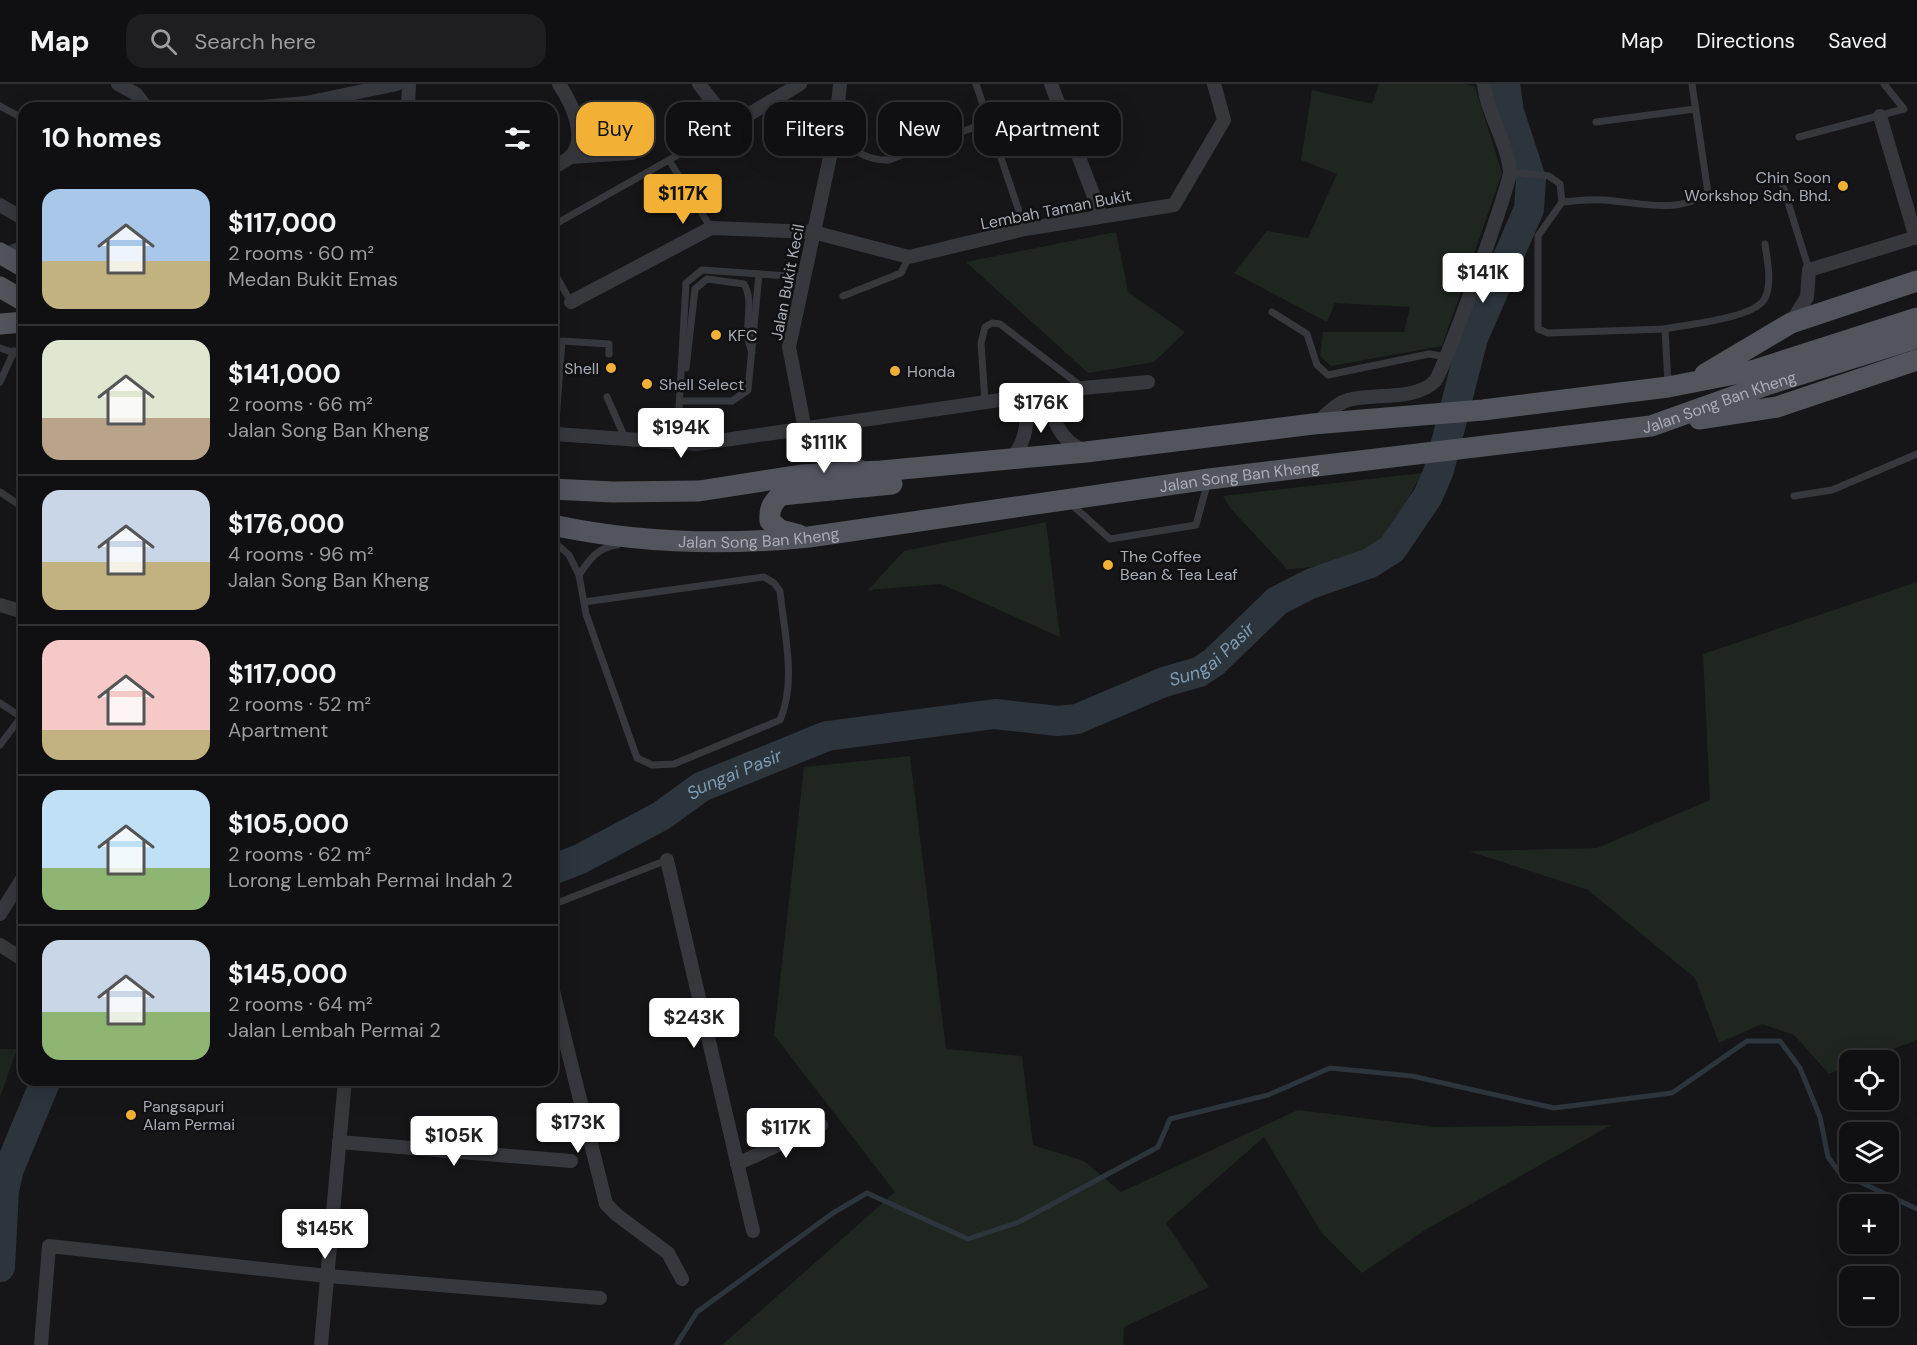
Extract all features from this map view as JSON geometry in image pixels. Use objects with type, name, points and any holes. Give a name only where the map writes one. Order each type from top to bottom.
[{"type":"main road","points":[[2,254],[18,263]]},
{"type":"main road","points":[[1689,383],[1791,323],[1917,281]]},
{"type":"main road","points":[[0,287],[18,298]]},
{"type":"main road","name":"Jalan Song Ban Kheng","points":[[558,526],[655,540],[746,543],[809,537],[1209,479],[1651,426],[1760,377],[1917,318]]},
{"type":"main road","points":[[0,324],[18,322]]},
{"type":"main road","name":"Jalan Song Ban Kheng","points":[[558,489],[613,492],[699,491],[801,475],[881,471],[1086,452],[1313,424],[1483,410],[1689,383],[1760,377],[1917,339]]},
{"type":"main road","points":[[1651,426],[1777,407],[1917,360]]},
{"type":"main road","points":[[809,537],[780,530],[770,521],[769,512],[773,502],[781,495],[1010,471],[1030,466],[1041,455]]},
{"type":"street","points":[[118,84],[136,94],[142,102]]},
{"type":"street","points":[[311,102],[397,84]]},
{"type":"street","points":[[408,102],[409,84]]},
{"type":"street","points":[[559,84],[573,106],[579,135],[570,157]]},
{"type":"street","points":[[699,84],[713,102]]},
{"type":"street","points":[[752,113],[800,84]]},
{"type":"street","name":"Jalan Bukit Kecil","points":[[838,102],[840,84]]},
{"type":"street","points":[[1051,84],[1101,215]]},
{"type":"street","name":"Lembah Taman Bukit","points":[[711,228],[813,232],[909,256],[1025,229],[1174,205],[1224,120],[1214,84]]},
{"type":"street","points":[[1313,424],[1326,417],[1336,405],[1349,400],[1412,393],[1436,381],[1447,357],[1513,173],[1484,84]]},
{"type":"street","points":[[1791,323],[1807,297],[1809,270],[1916,238],[1880,116]]},
{"type":"street","points":[[558,164],[570,157],[586,156]]},
{"type":"street","name":"Jalan Bukit Kecil","points":[[830,156],[789,347],[805,429],[812,445],[829,459],[881,471]]},
{"type":"street","points":[[0,205],[18,216]]},
{"type":"street","points":[[571,302],[711,228]]},
{"type":"street","points":[[2,254],[18,248]]},
{"type":"street","points":[[1807,297],[1829,309]]},
{"type":"street","points":[[558,437],[625,438],[697,444],[1083,388],[1148,382]]},
{"type":"street","points":[[1048,394],[1057,427],[1070,445],[1086,452]]},
{"type":"street","points":[[1013,457],[1023,445],[1026,397]]},
{"type":"street","points":[[0,604],[18,610]]},
{"type":"street","points":[[667,860],[753,1231]]},
{"type":"street","points":[[0,914],[18,886]]},
{"type":"street","points":[[0,945],[18,956]]},
{"type":"street","points":[[558,1011],[606,1204],[616,1215],[668,1253],[682,1279]]},
{"type":"street","points":[[321,1345],[344,1086]]},
{"type":"street","points":[[737,1164],[821,1125]]},
{"type":"street","points":[[339,1142],[571,1161]]},
{"type":"street","points":[[41,1345],[49,1246],[327,1276],[600,1298]]},
{"type":"lane","points":[[976,84],[983,102]]},
{"type":"lane","points":[[1562,202],[1603,200],[1655,207],[1696,201],[1708,193],[1692,84]]},
{"type":"lane","points":[[1799,137],[1904,109],[1884,84]]},
{"type":"lane","points":[[0,106],[18,116]]},
{"type":"lane","points":[[1596,122],[1695,109]]},
{"type":"lane","points":[[866,155],[874,160],[890,160],[974,127]]},
{"type":"lane","points":[[558,223],[676,156]]},
{"type":"lane","points":[[1001,156],[1025,229]]},
{"type":"lane","points":[[669,160],[711,228]]},
{"type":"lane","points":[[1513,173],[1549,176],[1560,184],[1562,202],[1538,236],[1538,329],[1548,333],[1665,329],[1739,314],[1756,306],[1764,299],[1767,288],[1765,243]]},
{"type":"lane","points":[[1782,183],[1809,270]]},
{"type":"lane","points":[[843,296],[901,273],[909,256]]},
{"type":"lane","points":[[677,443],[686,283],[702,270],[803,277]]},
{"type":"lane","points":[[681,400],[732,400],[748,390],[759,274]]},
{"type":"lane","points":[[681,400],[691,338],[695,289],[699,283],[706,279],[744,284],[750,293],[746,339],[752,352]]},
{"type":"lane","points":[[558,280],[571,302]]},
{"type":"lane","points":[[1272,312],[1307,334],[1317,365],[1328,375],[1429,354],[1447,357]]},
{"type":"lane","points":[[985,402],[981,343],[985,327],[992,323],[1000,324],[1083,388]]},
{"type":"lane","points":[[1665,329],[1668,387]]},
{"type":"lane","points":[[558,389],[562,341],[609,344],[609,354]]},
{"type":"lane","points":[[0,348],[18,353]]},
{"type":"lane","points":[[0,382],[14,351]]},
{"type":"lane","points":[[607,397],[625,438]]},
{"type":"lane","points":[[1794,496],[1832,490],[1917,454]]},
{"type":"lane","points":[[1066,499],[1110,539],[1196,525],[1209,479]]},
{"type":"lane","points":[[0,492],[18,504]]},
{"type":"lane","points":[[579,575],[591,557],[608,546],[655,540]]},
{"type":"lane","points":[[558,545],[569,555],[579,575],[584,602],[637,758],[652,765],[674,764],[780,720],[786,707],[789,686],[780,591],[764,577],[584,602]]},
{"type":"lane","points":[[0,704],[18,715]]},
{"type":"lane","points":[[0,745],[18,723]]},
{"type":"lane","points":[[558,903],[667,860]]},
{"type":"shaded area","points":[[1379,84],[1465,84],[1475,87],[1502,173],[1442,346],[1331,366],[1320,356],[1323,332],[1404,332],[1410,307],[1335,303],[1327,322],[1234,273],[1267,231],[1308,238],[1337,174],[1301,160],[1312,90],[1372,104]]},
{"type":"shaded area","points":[[1116,232],[1128,292],[1185,332],[1154,362],[1088,373],[966,262]]},
{"type":"shaded area","points":[[1422,473],[1396,520],[1377,545],[1348,559],[1308,567],[1287,569],[1231,509],[1223,496]]},
{"type":"shaded area","points":[[1046,522],[1060,637],[941,584],[868,590],[904,551]]},
{"type":"shaded area","points":[[1917,582],[1917,1040],[1890,1050],[1839,1050],[1839,1070],[1829,1074],[1794,1035],[1762,1024],[1719,1043],[1695,978],[1588,890],[1469,851],[1597,848],[1710,800],[1703,654]]},
{"type":"shaded area","points":[[910,756],[946,1049],[1022,1056],[1033,1145],[1084,1161],[1121,1192],[1298,1110],[1435,1127],[1611,1125],[1425,1230],[1362,1273],[1321,1232],[1264,1137],[1166,1223],[1209,1287],[1124,1327],[1123,1345],[722,1345],[895,1192],[774,1035],[804,767]]},
{"type":"shaded area","points":[[0,1049],[17,1049],[0,1097]]},
{"type":"waterway","name":"Sungai Pasir","points":[[558,868],[580,859],[661,816],[701,787],[827,736],[995,714],[1058,721],[1077,719],[1164,682],[1199,672],[1214,662],[1277,601],[1310,584],[1370,563],[1392,549],[1428,496],[1439,470],[1473,338],[1529,209],[1531,179],[1509,112],[1505,84]]},
{"type":"waterway","points":[[676,1345],[697,1312],[833,1213],[867,1193],[968,1239],[1019,1222],[1158,1147],[1170,1119],[1268,1095],[1330,1068],[1412,1076],[1554,1108],[1672,1093],[1747,1041],[1780,1041],[1800,1068],[1820,1117],[1828,1157],[1839,1172],[1917,1209]]},
{"type":"waterway","name":"Sungai Pasir","points":[[0,1267],[4,1190],[9,1169],[44,1086]]},
{"type":"place","name":"Chin Soon Workshop Sdn. Bhd.","points":[[1843,186]]},
{"type":"place","name":"KFC","points":[[716,335]]},
{"type":"place","name":"Shell","points":[[611,368]]},
{"type":"place","name":"Honda","points":[[895,371]]},
{"type":"place","name":"Shell Select","points":[[647,384]]},
{"type":"place","name":"The Coffee Bean & Tea Leaf","points":[[1108,565]]},
{"type":"place","name":"Pangsapuri Alam Permai","points":[[131,1115]]}]
